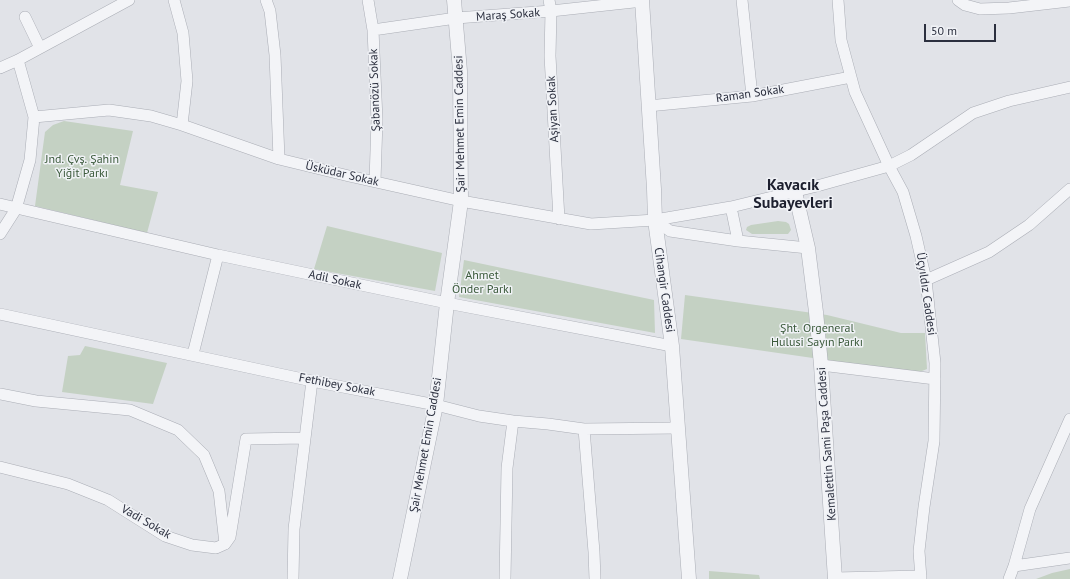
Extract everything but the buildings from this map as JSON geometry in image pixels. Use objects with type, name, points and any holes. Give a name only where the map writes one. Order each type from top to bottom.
[{"type":"street","points":[[0,68],[18,60],[129,0]]},
{"type":"street","points":[[174,0],[183,33],[187,81],[182,125]]},
{"type":"street","points":[[266,0],[270,11],[275,55],[279,159]]},
{"type":"street","name":"Şabanözü Sokak","points":[[368,0],[373,30],[377,120],[376,181]]},
{"type":"street","name":"Şair Mehmet Emin Caddesi","points":[[400,579],[436,405],[447,304],[461,201],[460,71],[454,0]]},
{"type":"street","name":"Maraş Sokak","points":[[373,30],[550,6],[642,0]]},
{"type":"street","name":"Cihangir Caddesi","points":[[642,0],[655,220],[672,346],[689,579]]},
{"type":"street","points":[[742,0],[752,96]]},
{"type":"street","name":"Üçyıldız Caddesi","points":[[838,0],[841,40],[856,92],[889,166],[903,192],[916,236],[926,280],[935,363],[934,441],[919,551],[921,578]]},
{"type":"street","points":[[958,0],[965,5],[980,9],[1009,8],[1070,1]]},
{"type":"street","name":"Aşiyan Sokak","points":[[550,6],[550,56],[559,219]]},
{"type":"street","points":[[25,17],[40,48]]},
{"type":"street","points":[[0,234],[16,209],[30,160],[34,117],[18,60]]},
{"type":"street","name":"Raman Sokak","points":[[648,106],[752,96],[852,77]]},
{"type":"street","name":"Üsküdar Sokak","points":[[34,117],[109,110],[151,116],[182,125],[279,159],[461,201],[591,224],[655,220],[731,207],[795,192],[889,166],[911,156],[973,114],[1009,100],[1070,87]]},
{"type":"street","points":[[926,280],[989,252],[1029,225],[1070,189]]},
{"type":"street","name":"Kemalettin Sami Paşa Caddesi","points":[[795,192],[808,248],[821,365],[835,579]]},
{"type":"street","name":"Adil Sokak","points":[[0,204],[16,209],[218,255],[447,304],[672,346]]},
{"type":"street","points":[[731,207],[738,241]]},
{"type":"street","points":[[655,220],[670,231],[738,241],[808,248]]},
{"type":"street","points":[[194,354],[218,255]]},
{"type":"street","name":"Fethibey Sokak","points":[[0,314],[125,342],[194,354],[436,405],[479,416],[584,429],[678,428]]},
{"type":"street","points":[[821,365],[934,379]]},
{"type":"street","points":[[293,579],[294,529],[312,380]]},
{"type":"street","points":[[0,394],[36,401],[130,410],[178,430],[204,455],[219,491],[225,544]]},
{"type":"street","points":[[1009,579],[1030,509],[1070,420]]},
{"type":"street","points":[[505,579],[507,468],[513,421]]},
{"type":"street","points":[[584,429],[595,579]]},
{"type":"street","points":[[225,544],[230,537],[246,439],[305,438]]},
{"type":"street","name":"Vadi Sokak","points":[[0,467],[68,484],[108,500],[165,536],[192,545],[216,548],[225,544]]},
{"type":"street","points":[[1014,566],[1070,558]]},
{"type":"street","points":[[835,579],[921,578]]},
{"type":"green space","name":"Jnd. Çvş. Şahin Yiğit Parkı","points":[[64,121],[133,131],[120,185],[158,192],[147,233],[35,206],[45,132],[53,125]]},
{"type":"green space","points":[[778,221],[789,224],[791,230],[788,234],[752,234],[746,230],[747,227],[751,225]]},
{"type":"green space","points":[[327,226],[442,253],[435,291],[314,269]]},
{"type":"green space","name":"Ahmet Önder Parkı","points":[[464,260],[654,300],[655,333],[459,297]]},
{"type":"green space","name":"Şht. Orgeneral Hulusi Sayın Parkı","points":[[685,295],[827,315],[901,333],[925,333],[927,369],[917,373],[681,339]]},
{"type":"green space","points":[[85,346],[167,363],[153,404],[62,392],[68,356],[80,355]]},
{"type":"green space","points":[[1070,569],[1070,579],[1036,579],[1052,573]]},
{"type":"green space","points":[[709,571],[759,575],[760,579],[709,579]]},
{"type":"district","name":"Kavacık Subayevleri","points":[[793,194]]}]
